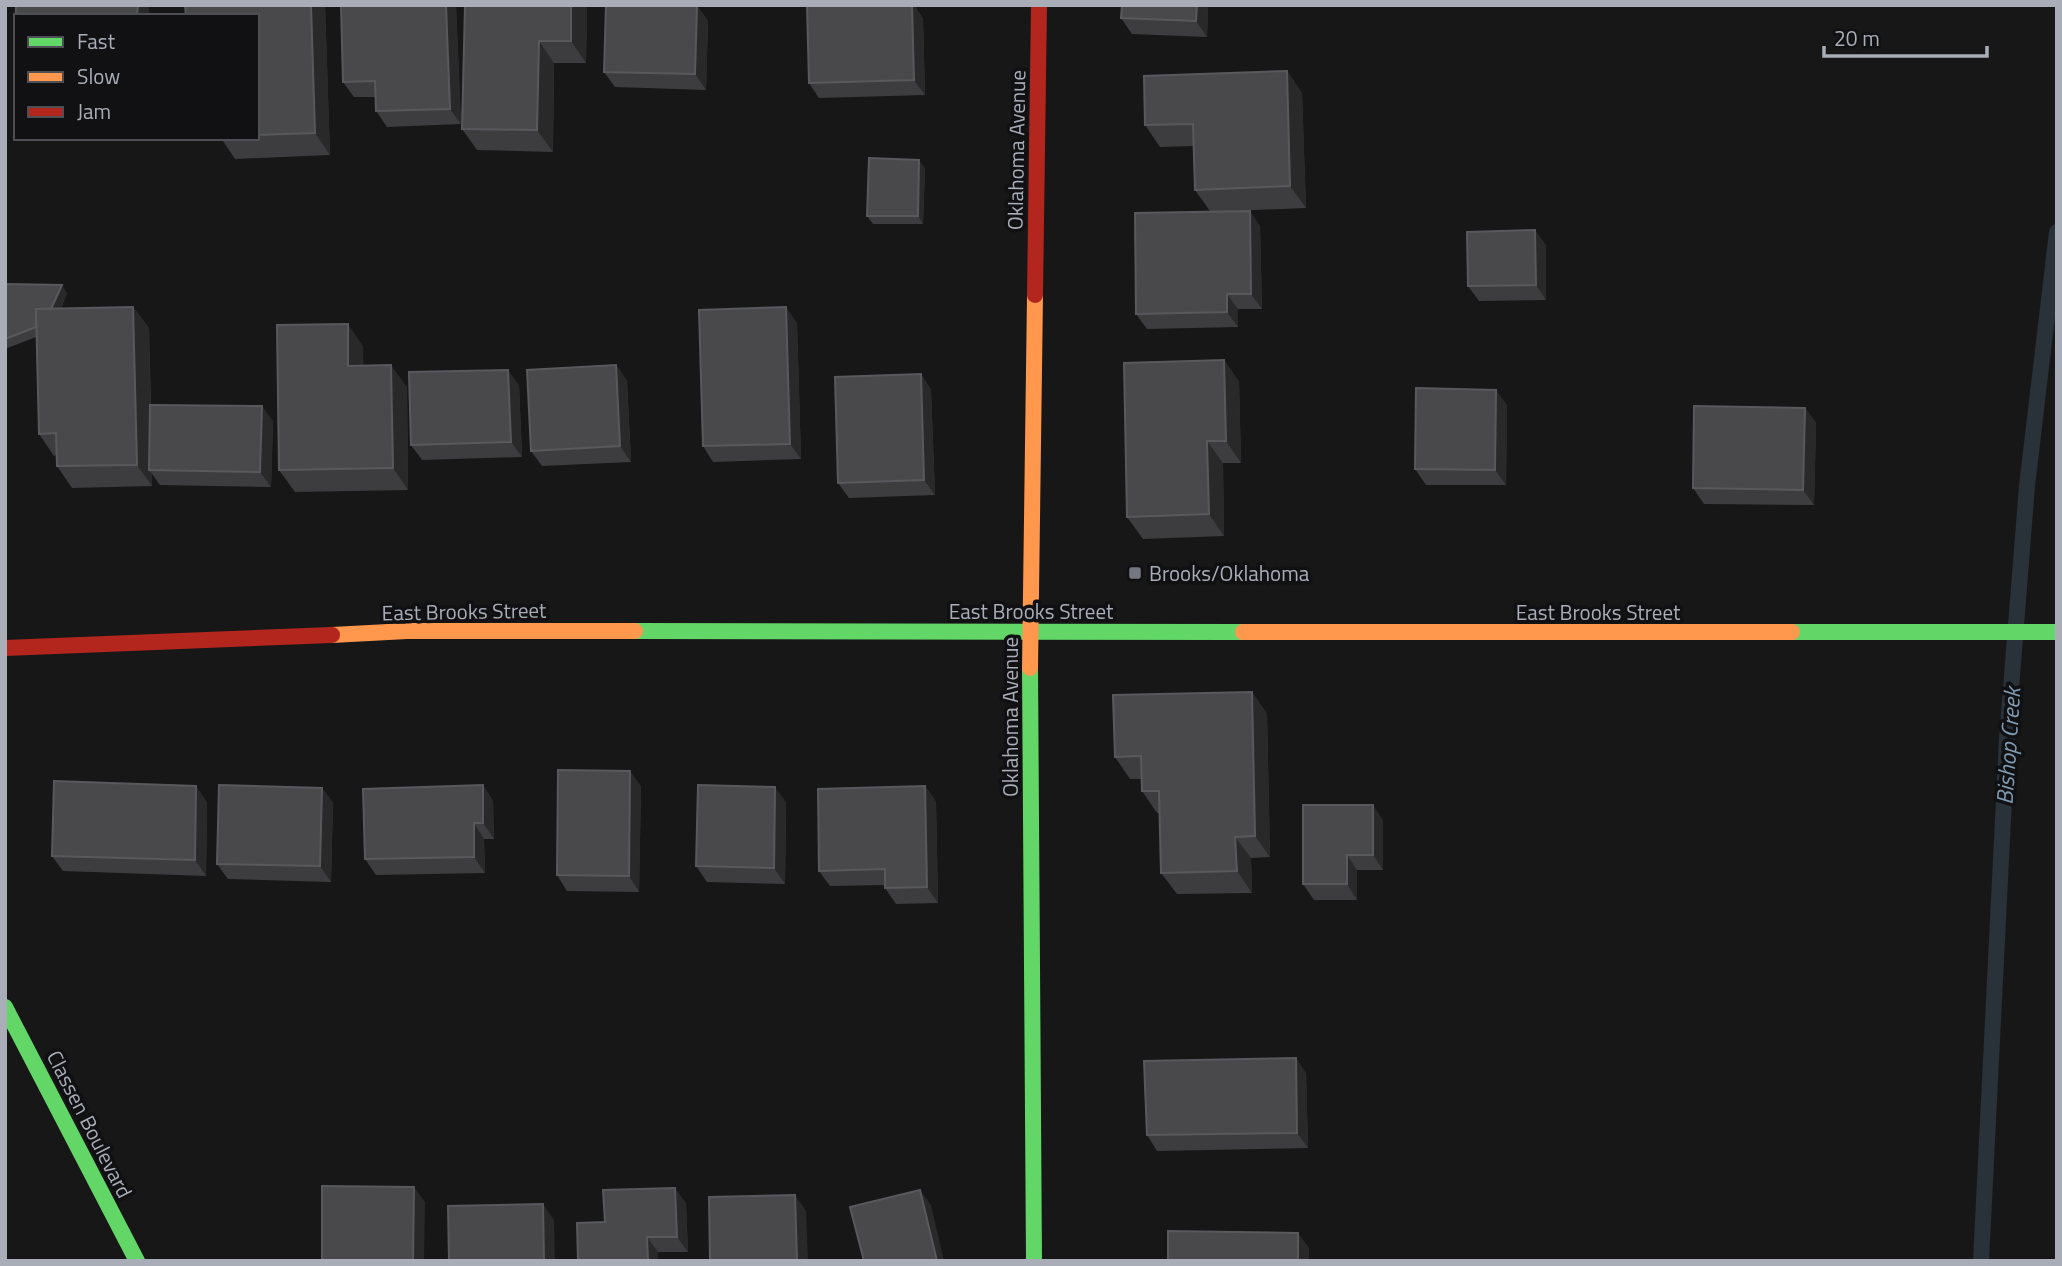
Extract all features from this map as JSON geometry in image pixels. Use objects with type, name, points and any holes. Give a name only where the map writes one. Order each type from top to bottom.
[{"type":"street","name":"Oklahoma Avenue","points":[[1034,1261],[1031,632],[1039,5]]},
{"type":"street","name":"East Brooks Street","points":[[5,651],[23,648],[141,645],[407,631],[2057,632]]},
{"type":"street","name":"Classen Boulevard","points":[[5,1007],[137,1261]]},
{"type":"building","points":[[16,5],[138,5],[137,14],[16,14]]},
{"type":"building","points":[[185,5],[311,5],[315,133],[259,135],[259,14],[186,14]]},
{"type":"building","points":[[341,5],[446,5],[450,109],[376,111],[375,81],[343,82]]},
{"type":"building","points":[[465,5],[571,5],[571,41],[539,41],[537,130],[462,129]]},
{"type":"building","points":[[606,5],[697,6],[695,74],[604,72]]},
{"type":"building","points":[[807,5],[912,5],[914,80],[809,83]]},
{"type":"building","points":[[1122,5],[1197,5],[1196,21],[1121,18]]},
{"type":"building","points":[[1287,71],[1290,186],[1195,190],[1193,124],[1145,125],[1144,76]]},
{"type":"building","points":[[869,158],[919,160],[918,216],[867,216]]},
{"type":"building","points":[[1250,211],[1251,294],[1227,294],[1227,312],[1136,314],[1135,213]]},
{"type":"building","points":[[1535,230],[1536,285],[1468,286],[1467,232]]},
{"type":"building","points":[[5,284],[62,285],[51,309],[36,309],[36,327],[5,339]]},
{"type":"building","points":[[133,307],[137,465],[57,466],[56,433],[39,434],[36,309]]},
{"type":"building","points":[[786,307],[790,444],[703,446],[699,310]]},
{"type":"building","points":[[348,324],[348,366],[391,365],[393,468],[279,470],[277,325]]},
{"type":"building","points":[[1224,360],[1226,441],[1207,441],[1209,514],[1127,517],[1124,363]]},
{"type":"building","points":[[616,365],[620,446],[531,451],[527,370]]},
{"type":"building","points":[[508,370],[511,442],[411,445],[409,372]]},
{"type":"building","points":[[921,374],[924,480],[838,483],[835,377]]},
{"type":"building","points":[[1416,388],[1496,390],[1495,470],[1415,469]]},
{"type":"building","points":[[150,405],[262,406],[260,472],[149,470]]},
{"type":"building","points":[[1694,406],[1805,408],[1803,490],[1693,488]]},
{"type":"building","points":[[1252,692],[1255,836],[1235,837],[1237,871],[1161,873],[1159,791],[1142,791],[1141,756],[1115,757],[1113,695]]},
{"type":"building","points":[[558,770],[630,771],[629,876],[557,875]]},
{"type":"building","points":[[54,781],[196,786],[195,860],[52,856]]},
{"type":"building","points":[[219,785],[322,788],[320,866],[217,864]]},
{"type":"building","points":[[483,785],[483,823],[474,823],[474,857],[365,859],[363,789]]},
{"type":"building","points":[[698,785],[775,787],[774,868],[696,866]]},
{"type":"building","points":[[925,786],[927,887],[885,888],[885,869],[819,871],[818,789]]},
{"type":"building","points":[[1303,805],[1373,805],[1373,855],[1347,855],[1347,884],[1303,884]]},
{"type":"building","points":[[1296,1058],[1297,1133],[1147,1135],[1144,1061]]},
{"type":"building","points":[[322,1186],[414,1187],[413,1261],[322,1261]]},
{"type":"building","points":[[675,1188],[677,1237],[647,1237],[648,1261],[578,1261],[577,1223],[605,1222],[603,1190]]},
{"type":"building","points":[[920,1190],[937,1261],[864,1261],[850,1207]]},
{"type":"building","points":[[795,1195],[797,1261],[710,1261],[709,1197]]},
{"type":"building","points":[[543,1204],[544,1261],[449,1261],[448,1206]]},
{"type":"building","points":[[1168,1231],[1298,1233],[1298,1261],[1168,1261]]},
{"type":"waterway","name":"Bishop Creek","points":[[1981,1261],[2007,739],[2027,486],[2057,232]]},
{"type":"traffic: fast","points":[[635,631],[1243,632]]},
{"type":"traffic: fast","points":[[1792,632],[2057,632]]},
{"type":"traffic: fast","points":[[1030,668],[1034,1261]]},
{"type":"traffic: fast","points":[[5,1007],[137,1261]]},
{"type":"traffic: slow","points":[[1030,668],[1035,295]]},
{"type":"traffic: slow","points":[[332,635],[407,631],[635,631]]},
{"type":"traffic: slow","points":[[1243,632],[1792,632]]},
{"type":"traffic: jam","points":[[1035,295],[1039,5]]},
{"type":"traffic: jam","points":[[5,648],[332,635]]},
{"type":"place","name":"Brooks/Oklahoma","points":[[1135,573]]}]
